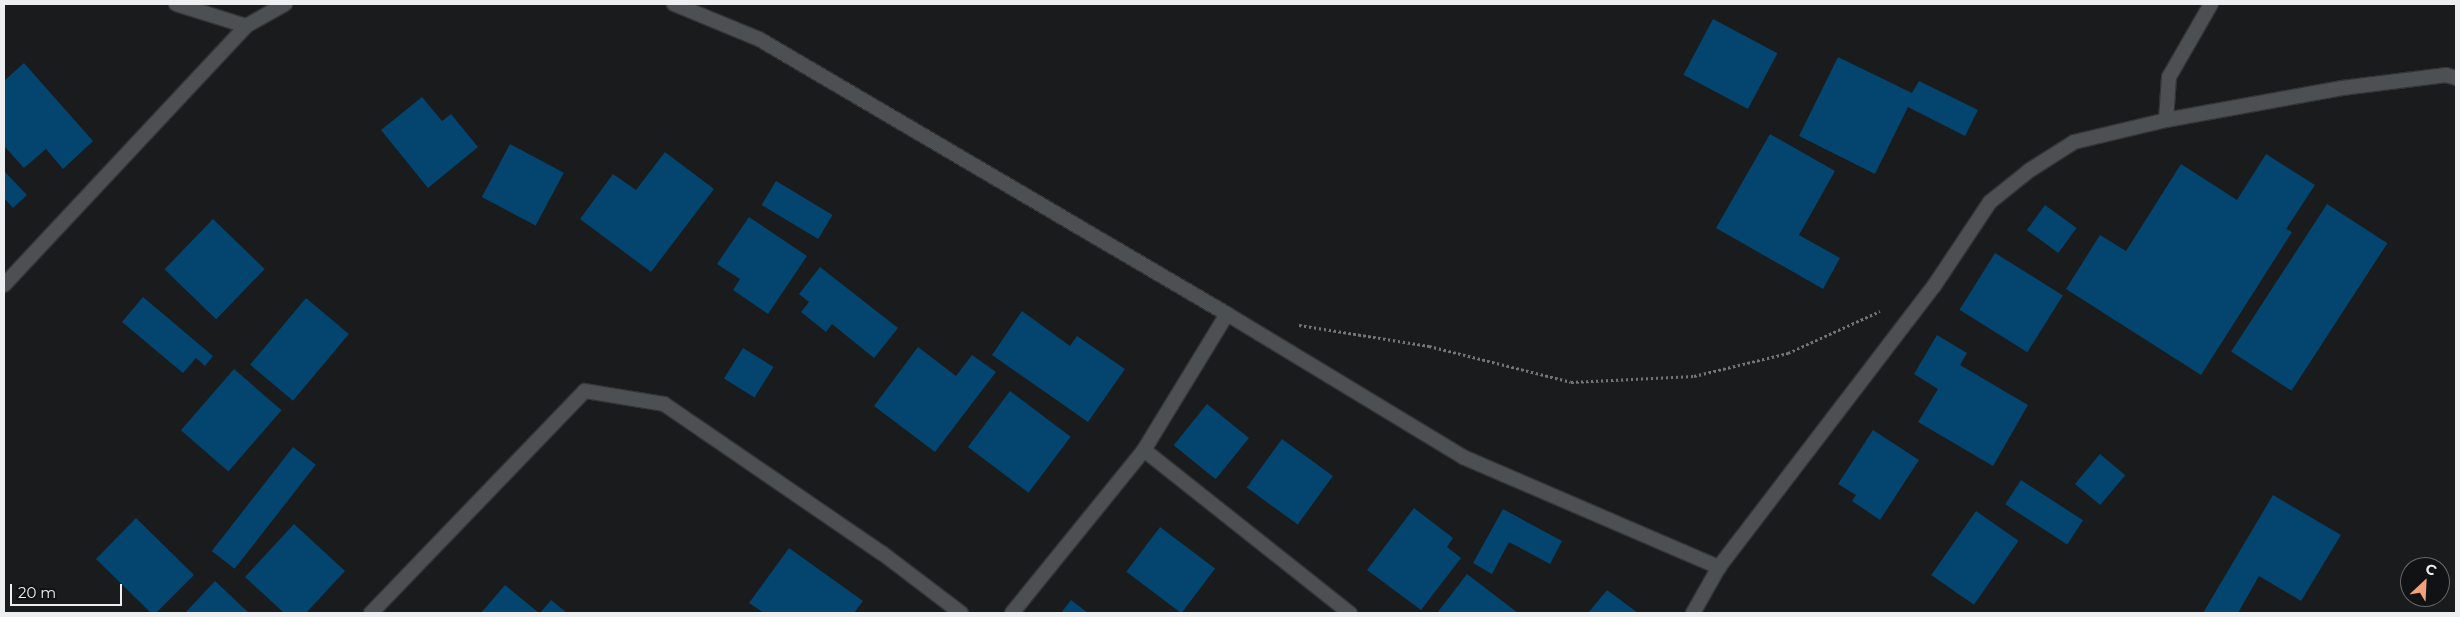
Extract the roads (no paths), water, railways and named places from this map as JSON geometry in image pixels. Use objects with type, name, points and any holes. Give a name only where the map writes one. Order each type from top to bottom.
[{"type":"street","points":[[176,4],[246,26]]},
{"type":"street","points":[[4,285],[246,26],[285,4]]},
{"type":"street","points":[[674,4],[759,39],[1227,314],[1463,458],[1718,567]]},
{"type":"street","points":[[2166,120],[2169,76],[2211,4]]},
{"type":"street","points":[[1693,613],[1718,567],[1934,286],[1990,202],[2030,170],[2074,142],[2166,120],[2342,88],[2446,76],[2456,78]]},
{"type":"street","points":[[1012,613],[1144,450],[1227,314]]},
{"type":"street","points":[[371,613],[585,391],[664,404],[882,553],[961,613]]},
{"type":"street","points":[[1144,450],[1350,613]]}]
